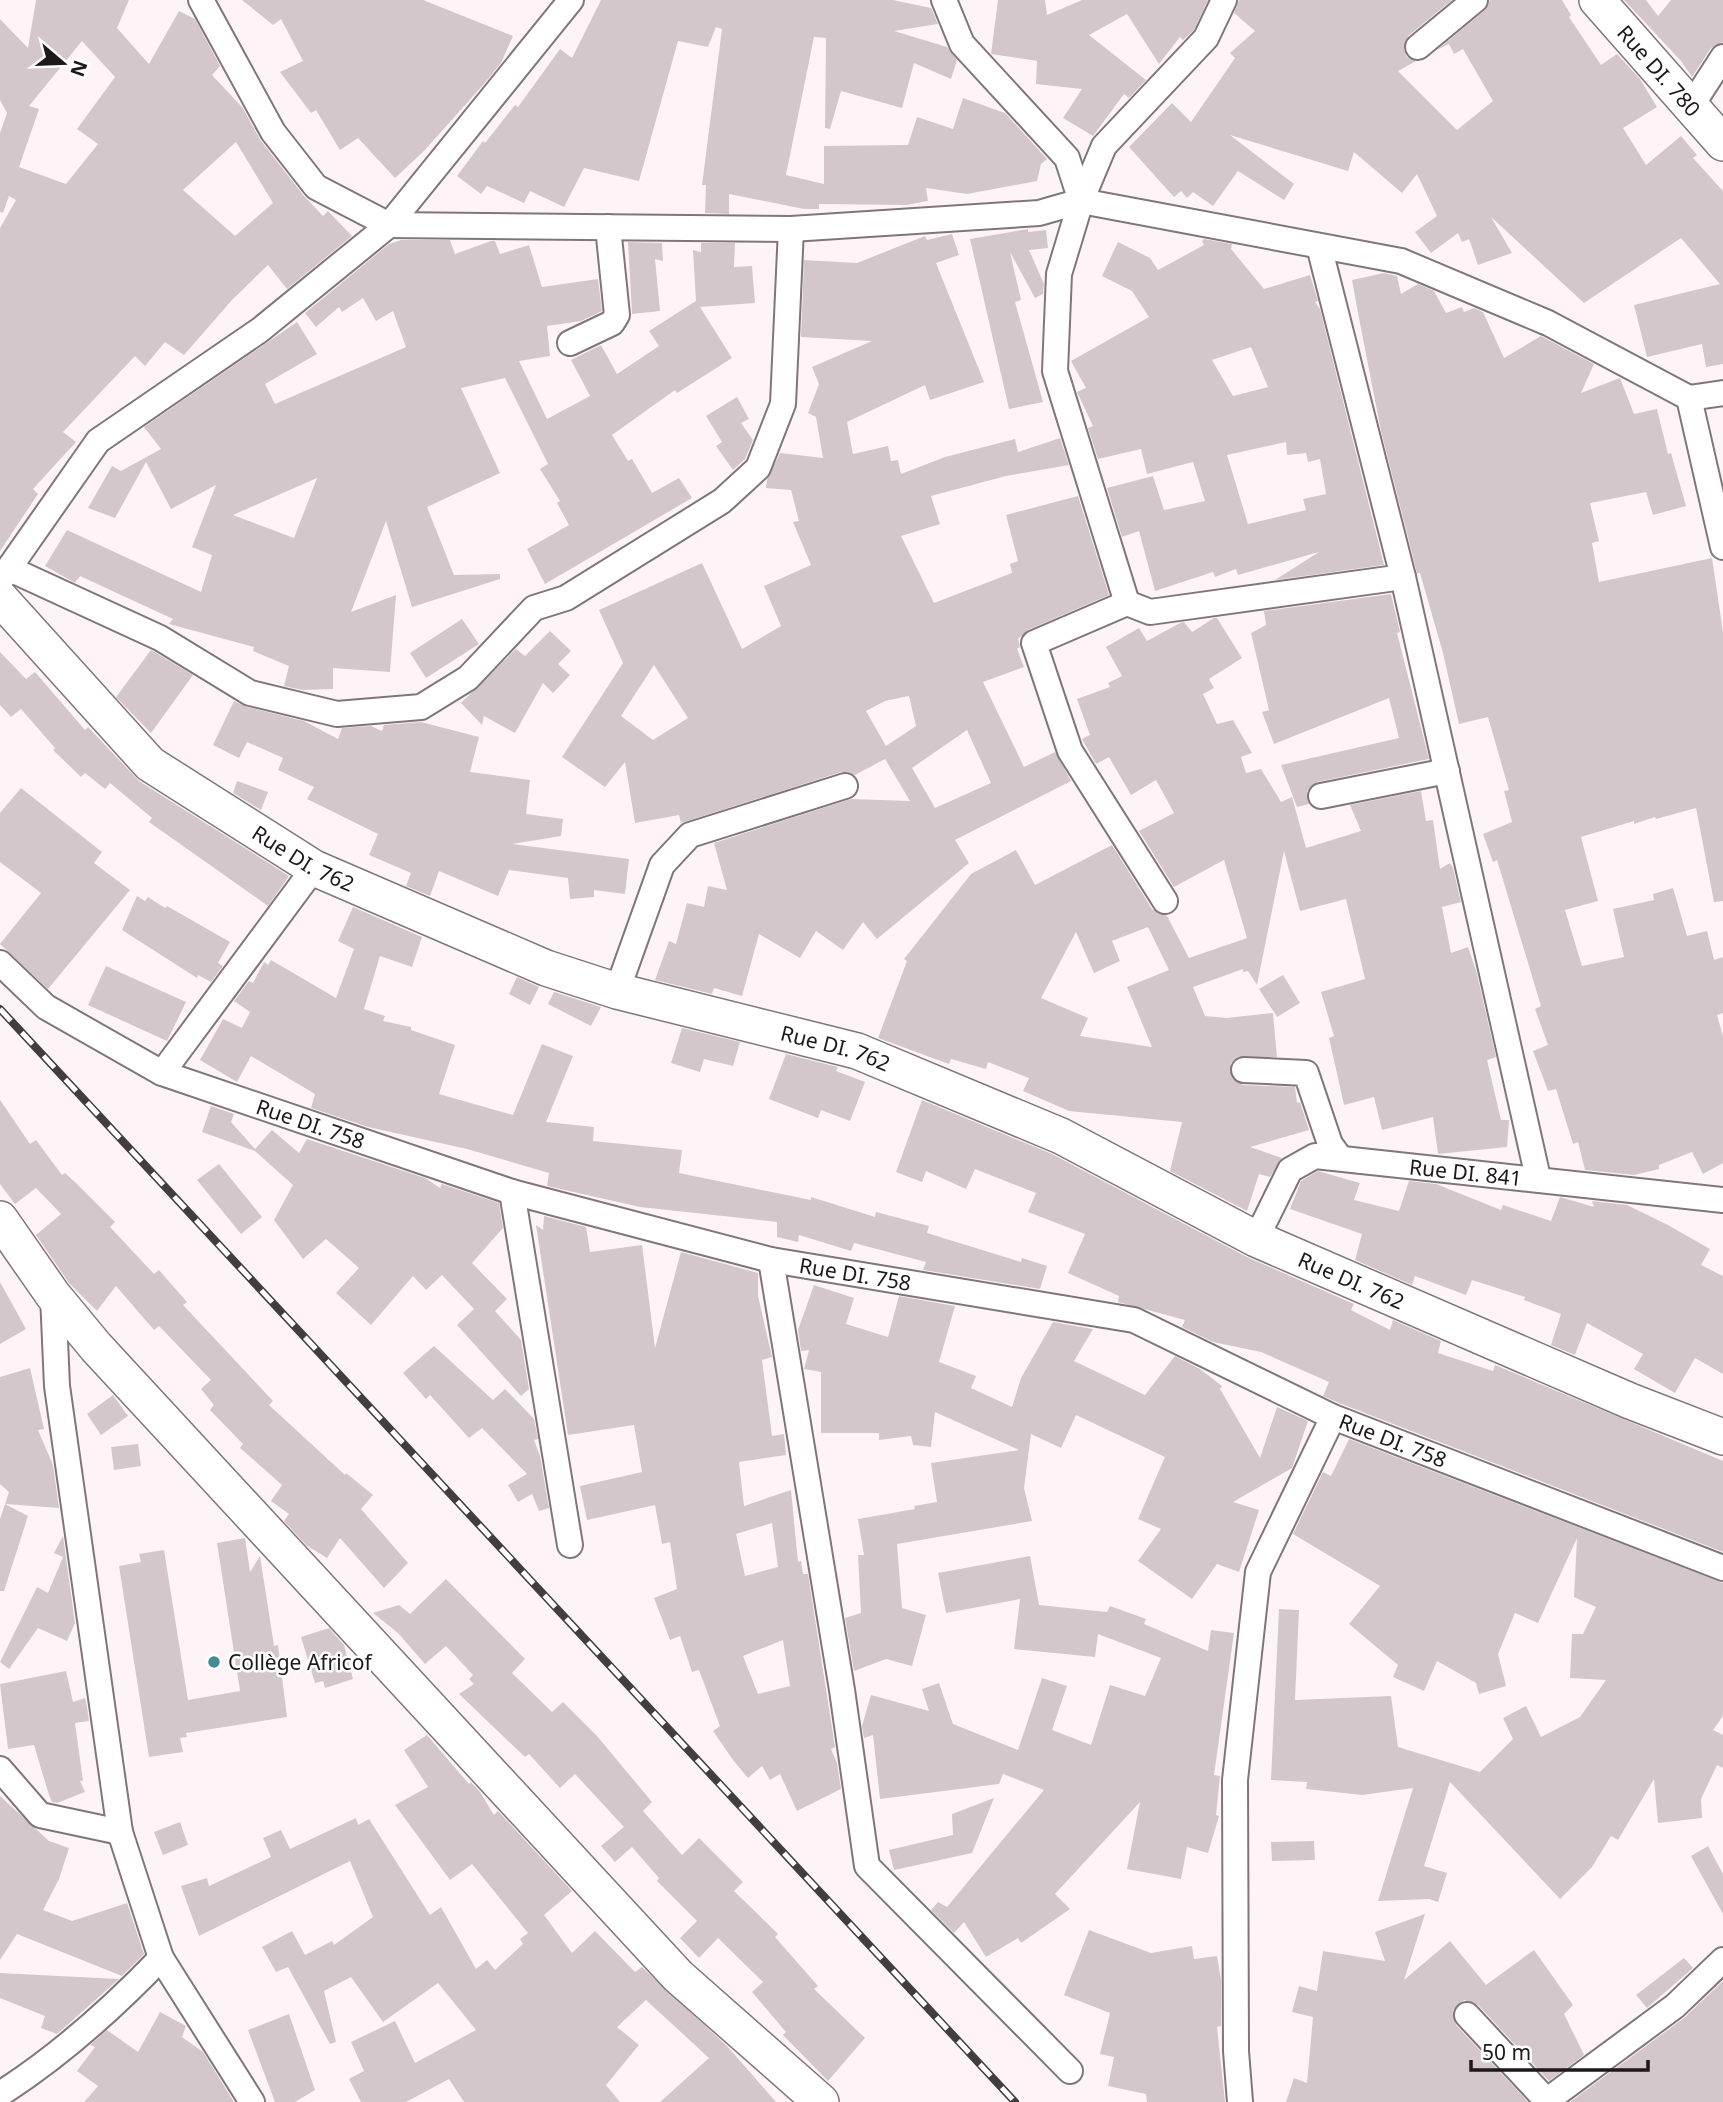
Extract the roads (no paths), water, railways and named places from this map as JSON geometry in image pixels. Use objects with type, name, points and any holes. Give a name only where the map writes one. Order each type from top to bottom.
[{"type":"street","points":[[201,0],[274,132],[316,187],[389,225],[791,229],[1039,214],[1082,201],[1401,261],[1548,323],[1689,398],[1723,393]]},
{"type":"street","points":[[571,0],[389,225],[260,330],[97,441],[3,583],[160,638],[250,694],[337,714],[421,707],[468,678],[534,608],[566,598],[722,501],[758,468],[783,404],[791,229]]},
{"type":"street","points":[[944,0],[962,44],[1067,158],[1082,201]]},
{"type":"street","points":[[1127,603],[1055,371],[1059,274],[1082,201],[1104,146],[1206,38],[1224,0]]},
{"type":"street","points":[[1418,47],[1475,0]]},
{"type":"street","name":"Rue DI. 780","points":[[1597,0],[1723,143]]},
{"type":"street","points":[[1690,108],[1723,57]]},
{"type":"street","points":[[570,343],[612,323],[617,315],[608,227]]},
{"type":"street","points":[[1319,246],[1404,577],[1538,1178]]},
{"type":"street","points":[[1689,398],[1723,547]]},
{"type":"street","points":[[1165,901],[1070,751],[1034,643],[1127,603],[1150,612],[1404,577]]},
{"type":"street","name":"Rue DI. 762","points":[[3,583],[150,764],[314,868],[546,968],[617,991],[856,1052],[1060,1136],[1256,1239],[1630,1401],[1723,1437]]},
{"type":"street","points":[[1321,796],[1447,771]]},
{"type":"street","points":[[617,991],[662,865],[691,835],[845,786]]},
{"type":"street","points":[[162,1073],[314,868]]},
{"type":"street","name":"Rue DI. 758","points":[[0,963],[46,1007],[162,1073],[512,1192],[771,1260],[1134,1320],[1333,1417],[1723,1568]]},
{"type":"street","points":[[1244,1070],[1306,1073],[1330,1144],[1340,1158]]},
{"type":"street","name":"Rue DI. 841","points":[[1256,1239],[1290,1170],[1315,1156],[1723,1200]]},
{"type":"street","points":[[512,1192],[570,1545]]},
{"type":"street","points":[[0,1219],[53,1295],[96,1346],[678,1976],[821,2102]]},
{"type":"street","points":[[771,1260],[842,1690],[867,1866],[1070,2071]]},
{"type":"street","points":[[53,1295],[57,1386],[120,1832],[161,1958],[252,2102]]},
{"type":"street","points":[[1240,2102],[1236,2052],[1235,1780],[1258,1573],[1333,1417]]},
{"type":"street","points":[[0,1769],[40,1815],[120,1832]]},
{"type":"street","points":[[0,2094],[38,2067],[134,1986],[161,1958]]},
{"type":"street","points":[[1467,2015],[1546,2101],[1675,2006],[1723,1960]]},
{"type":"railway","points":[[0,1009],[1015,2102]]},
{"type":"place","name":"Collège Africof","points":[[214,1662]]}]
